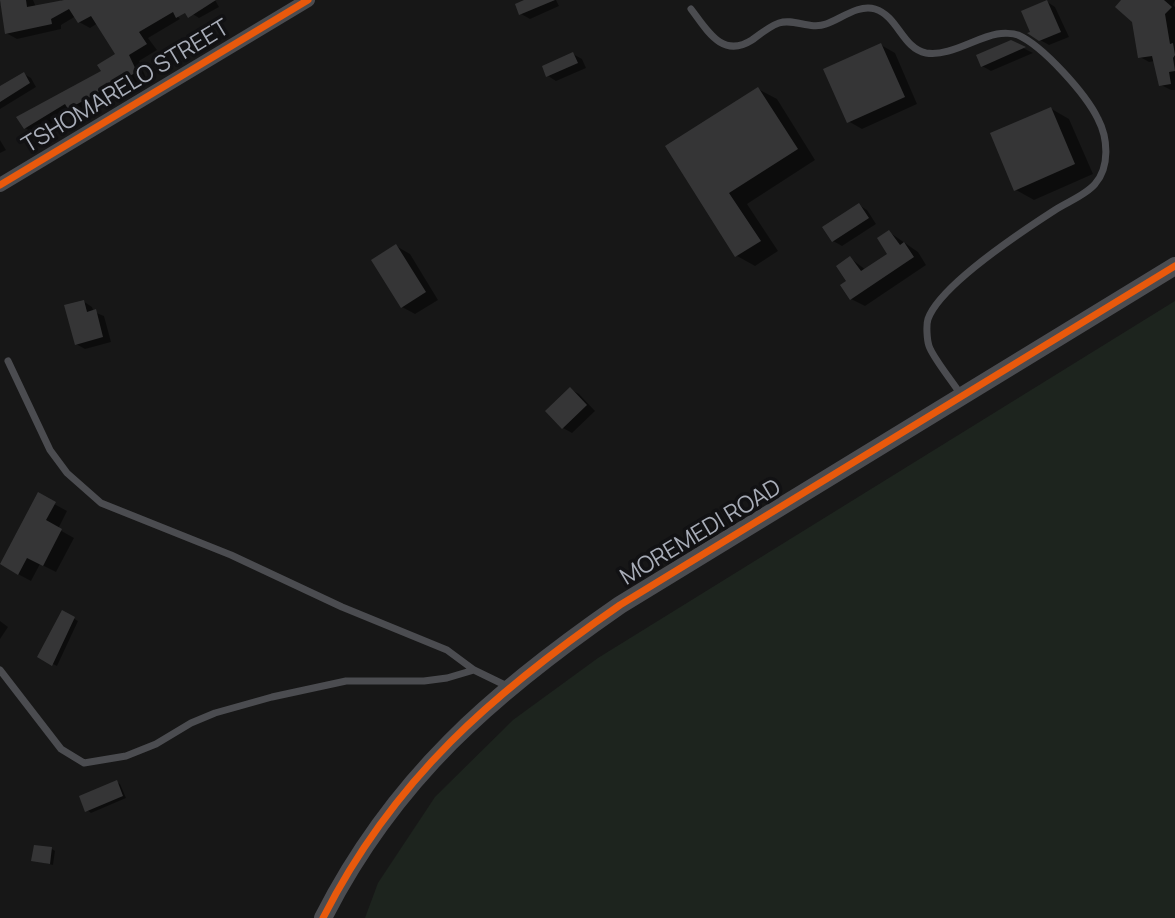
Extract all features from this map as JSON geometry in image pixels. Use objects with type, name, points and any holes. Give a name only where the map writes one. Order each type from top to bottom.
[{"type":"street","name":"TSHOMARELO STREET","points":[[0,186],[308,0]]},
{"type":"street","name":"MOREMEDI ROAD","points":[[323,918],[357,855],[421,771],[509,687],[559,647],[620,605],[1175,266]]},
{"type":"lane","points":[[691,9],[713,40],[729,46],[744,44],[778,23],[824,25],[855,10],[873,8],[890,16],[912,46],[926,53],[947,51],[999,33],[1017,34],[1044,54],[1069,78],[1091,108],[1098,119],[1105,144],[1104,168],[1094,185],[1009,239],[941,298],[927,321],[929,346],[962,397]]},
{"type":"lane","points":[[8,361],[50,450],[67,472],[101,503],[231,555],[342,607],[447,650],[474,670],[509,687]]},
{"type":"lane","points":[[0,670],[61,749],[84,763],[126,756],[156,744],[191,723],[215,713],[272,697],[346,681],[424,681],[474,670]]},
{"type":"shaded area","points":[[1175,301],[1175,918],[365,918],[378,883],[435,797],[513,720],[598,658]]},
{"type":"building","points":[[0,0],[26,0],[27,7],[64,0],[216,0],[188,18],[185,13],[176,18],[173,12],[139,32],[147,44],[129,55],[137,72],[68,109],[65,104],[24,129],[16,117],[101,71],[97,65],[115,54],[91,16],[78,23],[69,9],[51,19],[52,24],[5,34]]},
{"type":"building","points":[[524,0],[555,0],[519,15],[515,4]]},
{"type":"building","points":[[1047,0],[1061,32],[1039,41],[1027,33],[1030,32],[1021,11]]},
{"type":"building","points":[[1121,0],[1164,0],[1172,7],[1165,14],[1170,44],[1173,43],[1175,55],[1175,71],[1169,72],[1171,84],[1159,86],[1152,56],[1138,58],[1132,22],[1115,7]]},
{"type":"building","points":[[1011,40],[1026,47],[981,67],[976,55]]},
{"type":"building","points":[[881,43],[905,97],[847,123],[823,69]]},
{"type":"building","points":[[573,52],[578,63],[546,77],[542,66]]},
{"type":"building","points":[[24,72],[30,83],[0,102],[0,86]]},
{"type":"building","points":[[758,87],[798,149],[729,193],[761,241],[735,257],[665,146]]},
{"type":"building","points":[[1051,107],[1075,164],[1014,191],[990,133]]},
{"type":"building","points":[[859,203],[869,218],[832,242],[822,227]]},
{"type":"building","points":[[889,230],[900,245],[904,242],[914,257],[850,300],[840,285],[846,281],[836,266],[850,256],[861,271],[887,254],[877,238]]},
{"type":"building","points":[[396,244],[426,292],[401,308],[371,260]]},
{"type":"building","points":[[84,300],[87,312],[96,309],[103,337],[75,345],[64,305]]},
{"type":"building","points":[[570,387],[587,405],[562,429],[545,411]]},
{"type":"building","points":[[38,492],[56,502],[46,520],[62,529],[43,566],[27,558],[18,575],[0,564]]},
{"type":"building","points":[[62,610],[75,617],[52,666],[37,657]]},
{"type":"building","points":[[117,780],[123,796],[85,812],[79,796]]},
{"type":"building","points":[[34,845],[52,847],[50,864],[31,861]]},
{"type":"cycle path","points":[[0,185],[308,0]]},
{"type":"cycle path","points":[[323,918],[351,868],[382,822],[415,781],[450,742],[530,671],[620,605],[1175,266]]}]
